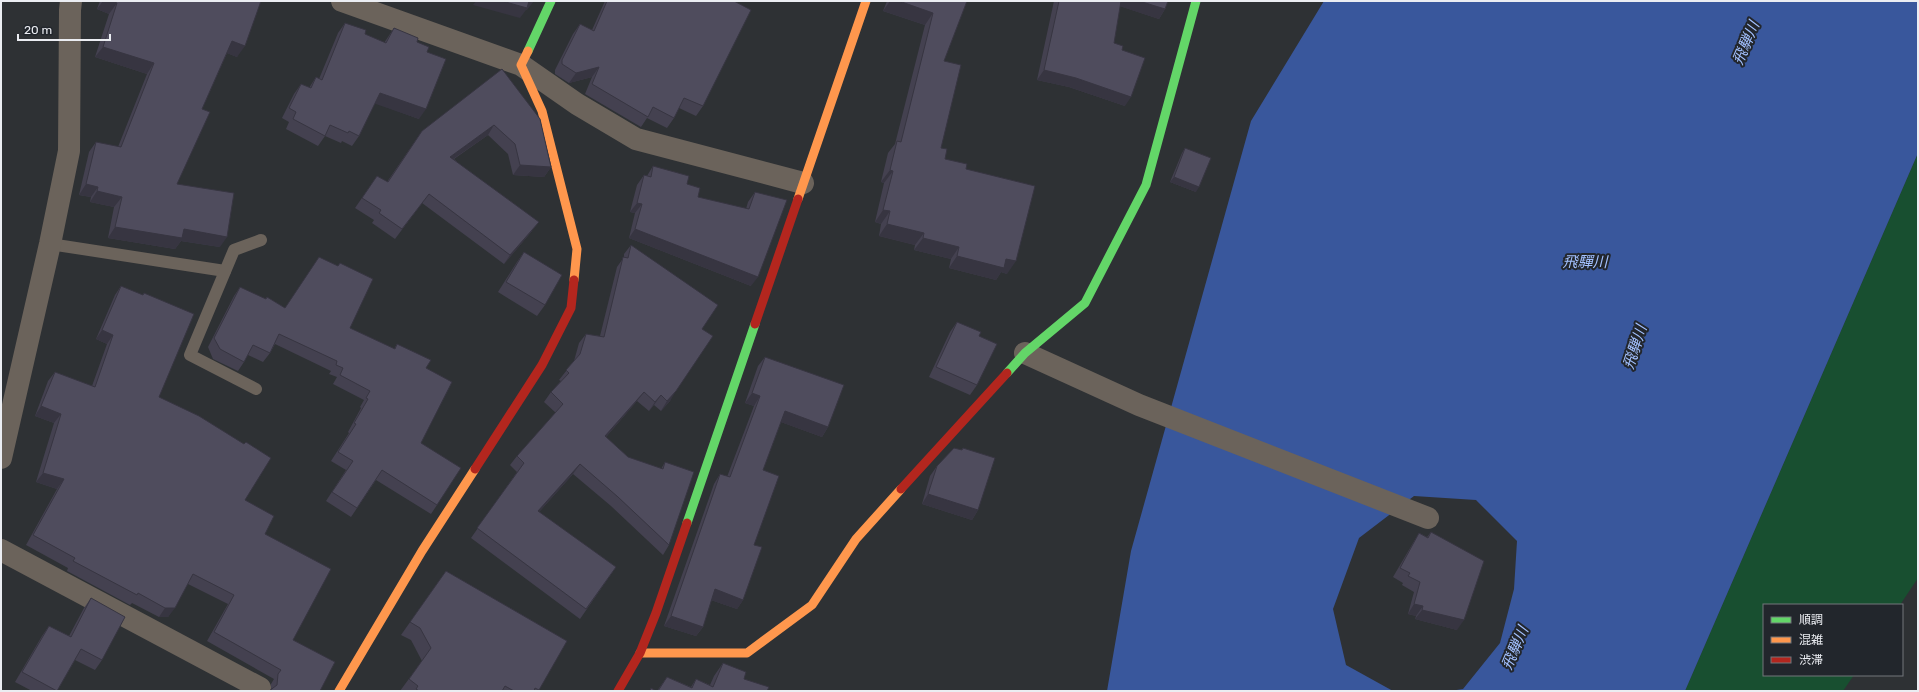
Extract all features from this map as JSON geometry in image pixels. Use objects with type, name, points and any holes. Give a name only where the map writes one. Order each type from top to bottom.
[{"type":"street","points":[[1,458],[50,244],[69,151],[71,1]]},
{"type":"street","points":[[342,1],[521,65],[577,104],[636,139],[803,183]]},
{"type":"street","points":[[339,691],[422,551],[542,365],[571,308],[577,250],[542,112],[521,65],[551,1]]},
{"type":"street","points":[[618,691],[640,653],[656,613],[866,1]]},
{"type":"street","points":[[640,653],[747,653],[812,605],[856,539],[1024,354],[1085,302],[1146,185],[1196,1]]},
{"type":"street","points":[[1024,354],[1139,405],[1428,518]]},
{"type":"street","points":[[1,550],[260,688]]},
{"type":"lane","points":[[256,389],[190,355],[234,250],[261,240]]},
{"type":"lane","points":[[50,244],[225,271]]},
{"type":"green space","points":[[1918,153],[1918,578],[1901,604],[1763,604],[1763,676],[1853,676],[1843,691],[1685,691]]},
{"type":"water","name":"飛驒川","points":[[1324,1],[1918,1],[1918,153],[1685,691],[1450,691],[1463,689],[1500,643],[1514,589],[1517,541],[1476,500],[1414,496],[1359,538],[1333,609],[1346,665],[1393,691],[1107,691],[1131,551],[1251,121]]},
{"type":"building","points":[[111,1],[261,1],[245,46],[232,41],[202,109],[210,112],[177,184],[234,193],[227,237],[184,229],[182,238],[115,227],[122,197],[97,191],[98,187],[86,184],[96,142],[121,147],[154,63],[103,47],[117,3]]},
{"type":"building","points":[[502,1],[529,1],[527,8]]},
{"type":"building","points":[[607,1],[734,1],[751,10],[703,106],[684,98],[674,118],[653,107],[648,117],[592,84],[599,67],[576,73],[562,64],[562,60],[580,24],[594,31]]},
{"type":"building","points":[[899,1],[967,1],[944,61],[961,65],[941,148],[947,149],[945,159],[967,164],[966,169],[1035,186],[1016,261],[1006,259],[1004,268],[957,256],[959,247],[923,238],[924,233],[887,224],[890,211],[883,210],[893,171],[890,170],[897,141],[901,142],[933,13]]},
{"type":"building","points":[[1059,1],[1121,1],[1114,43],[1123,46],[1122,50],[1145,58],[1131,97],[1076,78],[1044,70]]},
{"type":"building","points":[[1139,1],[1168,1],[1165,9]]},
{"type":"building","points":[[345,23],[366,30],[365,34],[386,43],[394,28],[418,38],[417,42],[429,47],[427,52],[446,59],[426,109],[380,93],[359,136],[330,125],[325,136],[293,119],[296,112],[289,108],[301,84],[311,88],[316,77],[322,80]]},
{"type":"building","points":[[502,69],[540,119],[551,167],[520,165],[515,144],[494,125],[450,157],[539,222],[510,255],[429,194],[402,229],[379,213],[381,210],[362,198],[377,176],[388,182],[422,131]]},
{"type":"building","points":[[1185,148],[1211,158],[1199,187],[1174,177]]},
{"type":"building","points":[[653,166],[689,176],[687,184],[700,188],[698,197],[749,209],[755,192],[787,200],[758,277],[635,229],[642,204],[637,203],[644,175],[651,177]]},
{"type":"building","points":[[631,245],[718,305],[702,329],[713,336],[676,391],[667,401],[661,395],[655,402],[644,392],[605,436],[628,457],[663,469],[665,462],[694,472],[669,545],[580,464],[538,511],[616,567],[586,609],[477,528],[524,463],[517,456],[563,404],[551,392],[569,373],[566,370],[580,354],[586,334],[604,337],[623,257],[628,258]]},
{"type":"building","points":[[524,252],[562,275],[545,305],[506,282]]},
{"type":"building","points":[[319,257],[338,266],[340,263],[373,279],[350,328],[395,349],[397,344],[431,360],[426,368],[452,382],[421,443],[461,468],[437,505],[382,470],[357,508],[332,492],[353,461],[338,452],[356,424],[354,423],[368,399],[366,398],[370,391],[340,375],[343,368],[336,365],[337,361],[279,334],[270,353],[253,345],[244,362],[220,349],[214,338],[240,287],[266,299],[267,297],[285,308]]},
{"type":"building","points":[[121,286],[143,295],[144,293],[194,314],[159,397],[199,416],[244,444],[246,442],[271,458],[245,500],[274,516],[265,534],[331,569],[293,640],[335,662],[320,691],[269,691],[277,685],[278,674],[281,670],[214,632],[234,595],[193,574],[175,608],[165,608],[73,561],[75,558],[33,535],[64,479],[43,473],[61,414],[41,406],[55,372],[95,387],[113,335],[102,330]]},
{"type":"building","points":[[957,322],[981,332],[979,336],[997,344],[977,385],[936,367]]},
{"type":"building","points":[[765,357],[844,385],[828,427],[785,411],[763,470],[779,476],[754,545],[762,547],[743,600],[715,589],[703,627],[671,616],[720,474],[730,477],[760,396],[752,393]]},
{"type":"building","points":[[954,448],[962,450],[963,448],[995,458],[978,510],[928,494],[937,466]]},
{"type":"building","points":[[1431,532],[1484,561],[1464,620],[1422,610],[1423,606],[1414,604],[1420,582],[1408,576],[1410,573],[1400,568],[1419,533],[1428,538]]},
{"type":"building","points":[[446,571],[567,641],[539,690],[535,688],[534,691],[514,691],[505,686],[502,691],[419,691],[416,689],[418,686],[409,679],[431,648],[420,628],[410,622]]},
{"type":"building","points":[[91,598],[125,617],[102,660],[81,649],[57,691],[22,672],[49,626],[71,637]]},
{"type":"building","points":[[723,663],[746,672],[744,679],[769,687],[767,691],[658,691],[667,677],[692,688],[696,679],[713,687]]},
{"type":"traffic: fast","points":[[528,51],[551,1]]},
{"type":"traffic: fast","points":[[1007,373],[1025,353],[1085,303],[1146,185],[1196,1]]},
{"type":"traffic: fast","points":[[687,523],[755,324]]},
{"type":"traffic: slow","points":[[798,199],[866,1]]},
{"type":"traffic: slow","points":[[528,51],[521,65],[542,111],[577,249],[574,280]]},
{"type":"traffic: slow","points":[[339,691],[422,551],[475,469]]},
{"type":"traffic: slow","points":[[640,653],[747,653],[812,605],[856,539],[901,489]]},
{"type":"traffic: jam","points":[[755,324],[798,199]]},
{"type":"traffic: jam","points":[[475,469],[542,365],[571,308],[574,280]]},
{"type":"traffic: jam","points":[[901,489],[1007,373]]},
{"type":"traffic: jam","points":[[618,691],[640,653],[656,613],[687,523]]},
{"type":"water label","name":"飛騨川","points":[[1746,43]]},
{"type":"water label","name":"飛騨川","points":[[1635,347]]},
{"type":"water label","name":"飛騨川","points":[[1515,648]]}]
